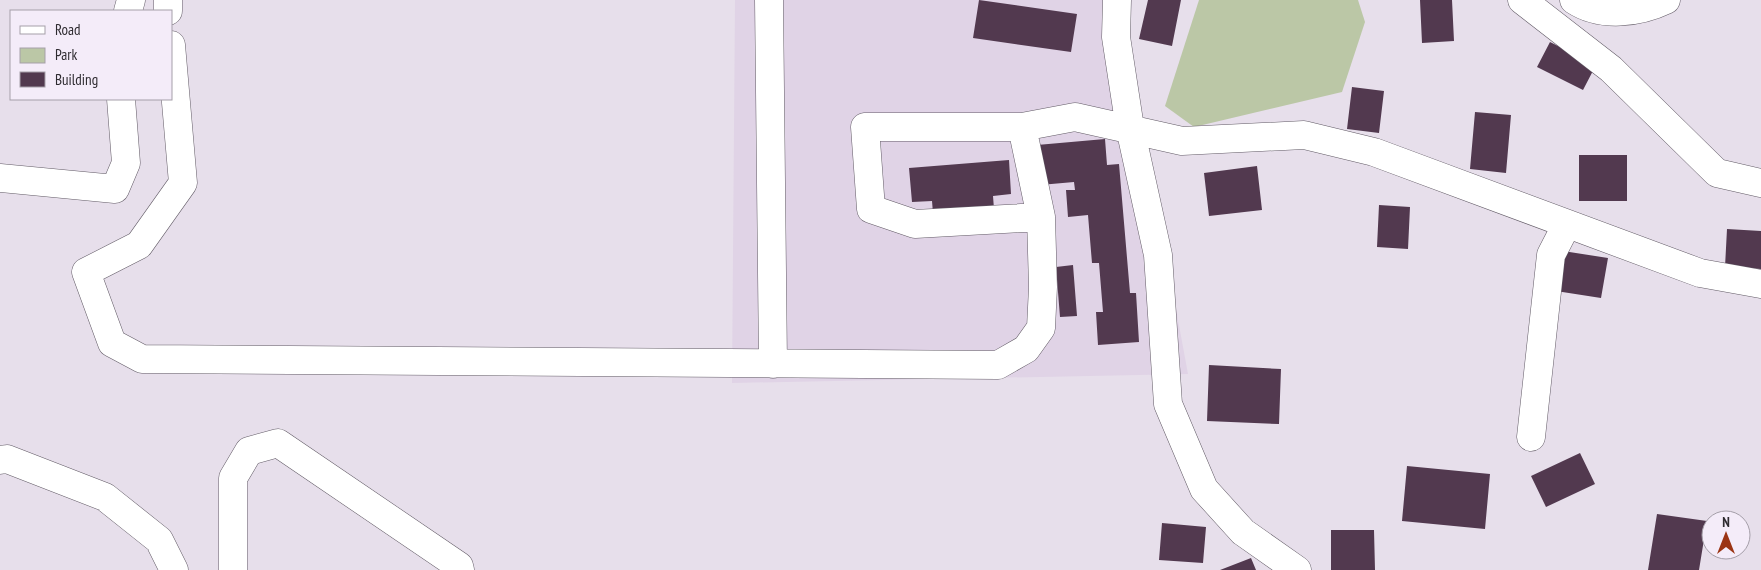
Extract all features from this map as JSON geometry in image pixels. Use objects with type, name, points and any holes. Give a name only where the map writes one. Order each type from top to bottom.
[{"type":"street","points":[[769,0],[773,364]]},
{"type":"street","points":[[1117,0],[1116,37],[1130,128],[1158,254],[1168,404],[1204,489],[1243,532],[1297,570]]},
{"type":"street","points":[[1522,0],[1611,69],[1717,173],[1761,183]]},
{"type":"street","points":[[1574,0],[1584,6],[1617,12],[1654,6],[1666,0]]},
{"type":"street","points":[[172,56],[183,183],[139,245],[86,272],[112,343],[142,359],[998,365],[1026,349],[1041,328],[1043,288],[1041,217],[1022,127]]},
{"type":"street","points":[[0,178],[115,189],[126,163],[121,100]]},
{"type":"street","points":[[1041,217],[915,224],[871,209],[865,127],[1022,127],[1075,117],[1182,141],[1304,135],[1374,152],[1700,273],[1761,284]]},
{"type":"street","points":[[1531,437],[1550,255],[1567,224]]},
{"type":"street","points":[[234,570],[232,478],[249,451],[278,443],[459,566],[460,570]]},
{"type":"street","points":[[0,460],[6,459],[105,497],[159,540],[174,570]]},
{"type":"shaded area","points":[[735,0],[1128,0],[1127,43],[1188,374],[732,383]]},
{"type":"green space","points":[[1199,0],[1358,0],[1365,22],[1342,92],[1194,127],[1165,106]]},
{"type":"building","points":[[979,0],[1077,14],[1071,52],[973,38]]},
{"type":"building","points":[[1148,0],[1181,0],[1172,46],[1139,39]]},
{"type":"building","points":[[1420,0],[1452,0],[1454,41],[1422,43]]},
{"type":"building","points":[[1550,42],[1596,65],[1583,90],[1537,67]]},
{"type":"building","points":[[1352,87],[1384,91],[1379,133],[1347,129]]},
{"type":"building","points":[[1475,112],[1511,115],[1506,173],[1470,169]]},
{"type":"building","points":[[1105,139],[1107,165],[1119,164],[1130,293],[1136,293],[1139,342],[1098,345],[1096,312],[1103,312],[1099,263],[1092,263],[1088,215],[1068,217],[1066,190],[1075,190],[1074,182],[1040,185],[1037,145]]},
{"type":"building","points":[[1579,155],[1627,155],[1627,201],[1579,201]]},
{"type":"building","points":[[1009,160],[1011,194],[993,196],[994,209],[933,213],[932,201],[912,202],[909,168]]},
{"type":"building","points":[[1257,166],[1262,210],[1209,216],[1204,173]]},
{"type":"building","points":[[1379,205],[1410,207],[1408,249],[1377,247]]},
{"type":"building","points":[[1727,229],[1761,231],[1761,269],[1725,267]]},
{"type":"building","points":[[1563,251],[1608,258],[1601,298],[1556,291]]},
{"type":"building","points":[[1073,265],[1077,316],[1060,317],[1056,267]]},
{"type":"building","points":[[1209,365],[1281,369],[1279,424],[1207,421]]},
{"type":"building","points":[[1580,453],[1595,484],[1546,507],[1531,476]]},
{"type":"building","points":[[1407,466],[1490,474],[1485,529],[1402,521]]},
{"type":"building","points":[[1657,514],[1701,520],[1701,558],[1699,570],[1648,570]]},
{"type":"building","points":[[1162,523],[1206,527],[1203,563],[1159,560]]},
{"type":"building","points":[[1331,530],[1374,530],[1375,570],[1331,570]]},
{"type":"building","points":[[1251,558],[1256,570],[1220,570]]}]
